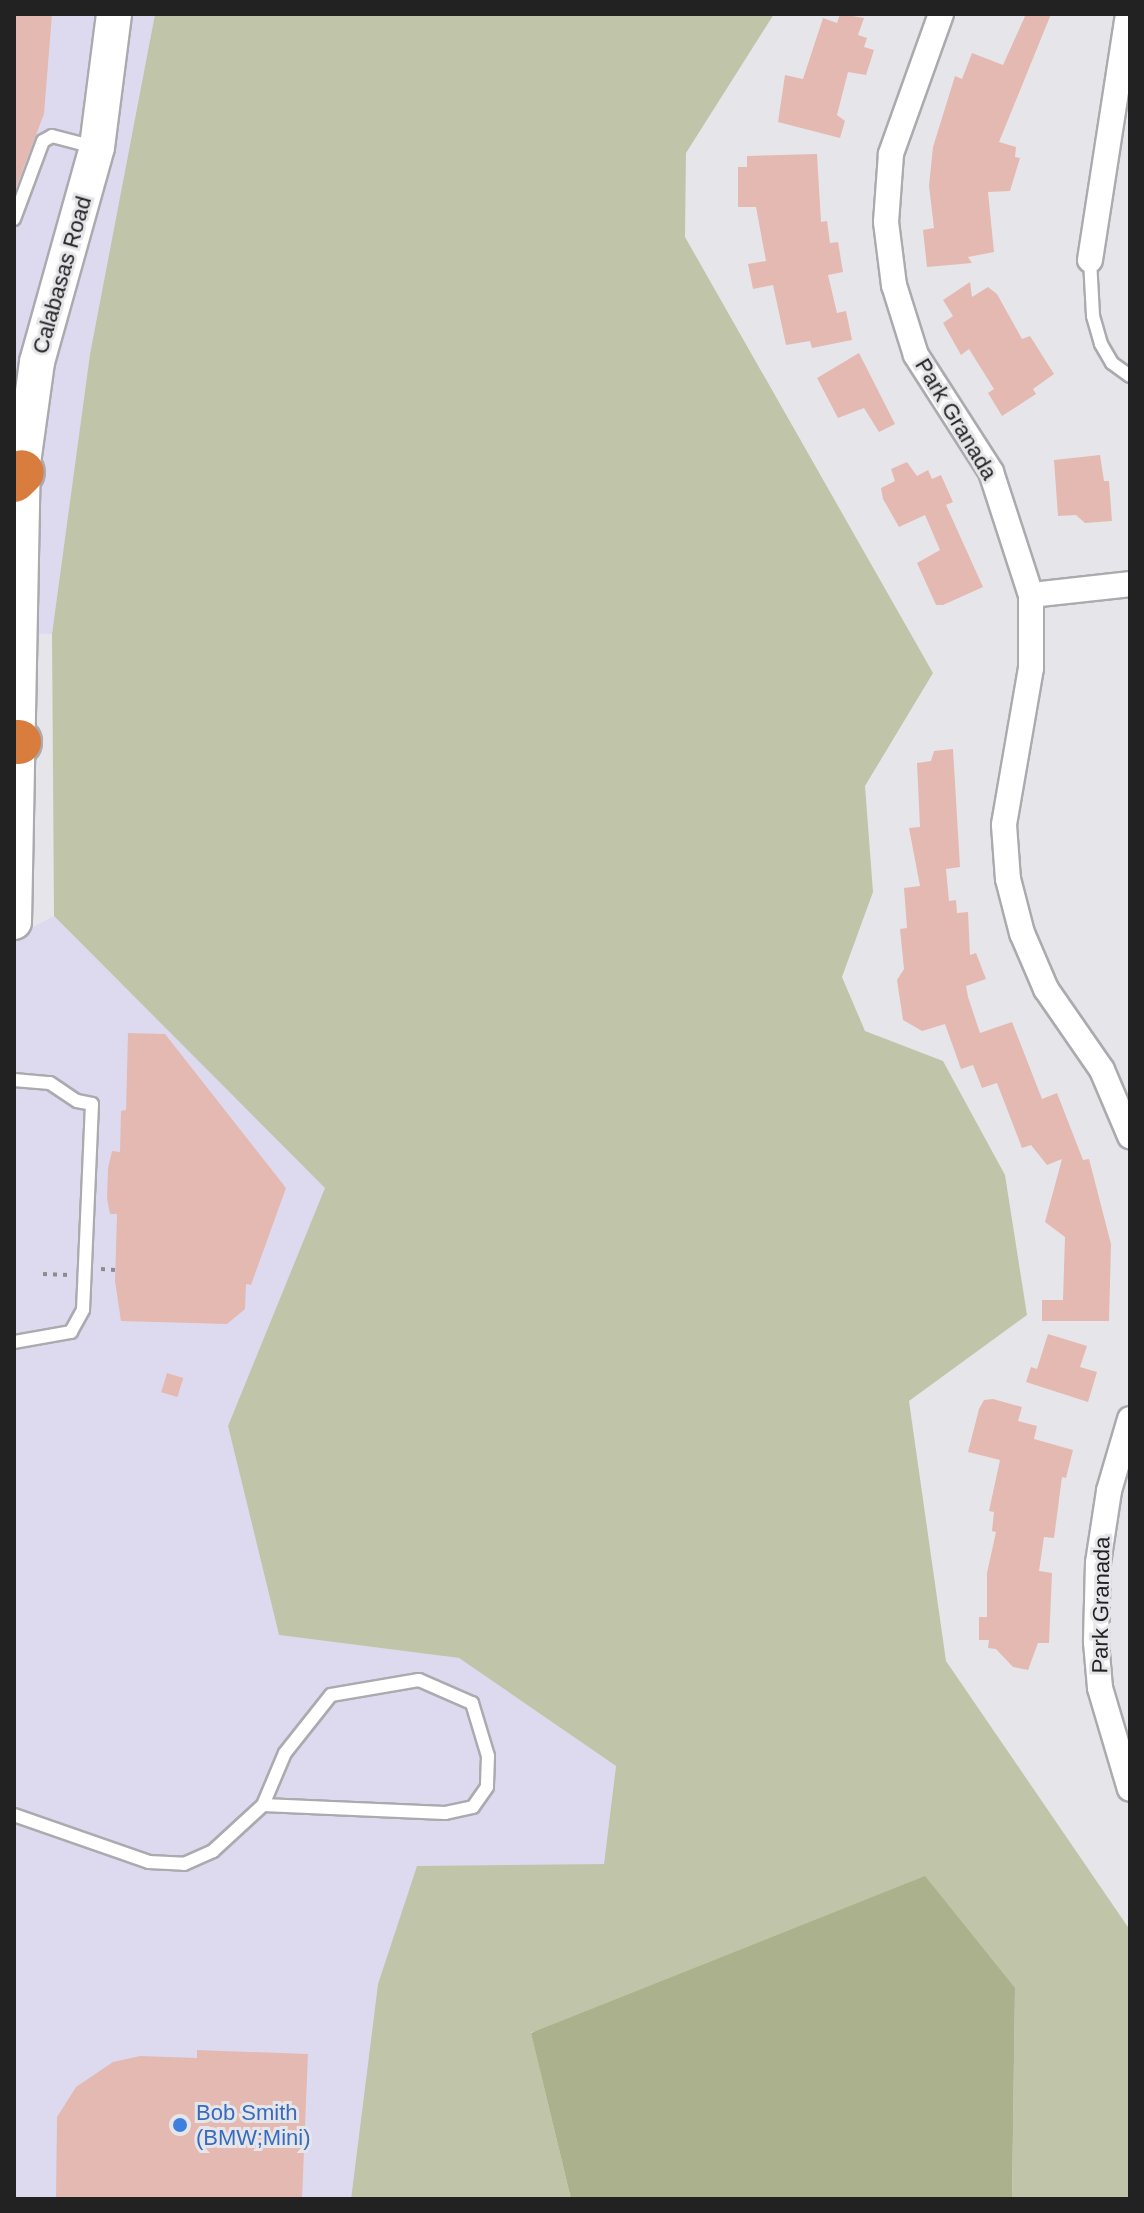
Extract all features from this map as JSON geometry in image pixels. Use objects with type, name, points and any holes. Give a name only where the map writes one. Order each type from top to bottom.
[{"type":"main road","name":"Calabasas Road","points":[[14,922],[18,476],[37,362],[97,147],[114,14]]},
{"type":"street","name":"Park Granada","points":[[941,14],[891,154],[886,222],[894,285],[916,355],[991,472],[1031,595],[1031,668],[1004,825],[1008,879],[1022,933],[1046,989],[1102,1070],[1130,1136]]},
{"type":"street","points":[[1090,260],[1128,14]]},
{"type":"street","points":[[1031,595],[1130,584]]},
{"type":"street","name":"Park Granada","points":[[1130,1419],[1119,1493],[1098,1563],[1096,1642],[1100,1688],[1130,1789]]},
{"type":"lane","points":[[14,219],[43,141],[52,136],[97,147]]},
{"type":"lane","points":[[1090,260],[1093,316],[1101,344],[1112,363],[1130,376]]},
{"type":"lane","points":[[14,1080],[50,1083],[77,1101],[92,1104],[83,1310],[71,1332],[14,1342]]},
{"type":"lane","points":[[14,1815],[149,1862],[184,1864],[213,1851],[263,1805],[285,1753],[331,1695],[419,1680],[472,1703],[488,1756],[487,1787],[473,1807],[445,1813],[263,1805]]},
{"type":"shaded area","points":[[14,14],[155,14],[90,354],[52,634],[14,633]]},
{"type":"shaded area","points":[[54,916],[326,1188],[228,1426],[279,1635],[459,1658],[616,1766],[604,1865],[378,1984],[351,2199],[14,2199],[14,937]]},
{"type":"green space","points":[[155,14],[774,14],[686,153],[685,237],[933,673],[865,786],[873,892],[842,977],[865,1031],[943,1061],[1005,1175],[1027,1315],[909,1401],[946,1661],[1130,1930],[1130,2199],[1012,2199],[1015,1988],[531,2032],[571,2199],[351,2199],[378,1984],[417,1866],[604,1864],[616,1766],[459,1658],[279,1635],[228,1426],[325,1188],[54,916],[52,634],[90,354]]},
{"type":"green space","points":[[925,1876],[1015,1988],[1012,2199],[571,2199],[531,2033]]},
{"type":"building","points":[[14,14],[52,14],[44,114],[15,190]]},
{"type":"building","points":[[840,14],[864,18],[858,35],[867,38],[864,47],[874,50],[866,75],[848,72],[837,115],[845,121],[840,138],[778,122],[785,75],[803,79],[823,18],[837,23]]},
{"type":"building","points":[[1026,14],[1051,14],[999,142],[1016,147],[1015,157],[1020,158],[1010,191],[988,192],[994,252],[968,257],[972,263],[927,267],[923,230],[934,228],[929,186],[933,147],[955,76],[962,79],[972,53],[1003,65]]},
{"type":"building","points":[[817,154],[821,222],[827,221],[830,243],[838,242],[843,272],[828,275],[837,313],[846,311],[852,340],[812,348],[810,341],[786,345],[773,285],[753,289],[748,264],[766,261],[756,207],[738,207],[738,167],[747,167],[747,156]]},
{"type":"building","points":[[970,282],[972,297],[988,287],[997,294],[1022,339],[1030,336],[1054,374],[1033,389],[1036,394],[1002,416],[988,393],[994,389],[969,349],[961,355],[943,323],[953,316],[943,300]]},
{"type":"building","points":[[859,353],[895,424],[879,432],[864,408],[838,418],[817,378]]},
{"type":"building","points":[[1100,455],[1104,481],[1109,481],[1112,521],[1085,523],[1076,515],[1058,516],[1054,460]]},
{"type":"building","points":[[907,462],[917,476],[928,470],[932,479],[941,475],[953,502],[946,505],[983,587],[943,605],[936,605],[917,563],[940,550],[925,515],[899,527],[883,499],[881,488],[895,481],[891,469]]},
{"type":"building","points":[[953,749],[960,867],[946,869],[949,901],[956,900],[957,913],[968,912],[970,955],[976,953],[986,979],[966,986],[968,997],[980,1033],[1012,1022],[1042,1099],[1057,1093],[1083,1160],[1089,1159],[1111,1244],[1109,1321],[1042,1321],[1042,1300],[1063,1300],[1065,1237],[1045,1222],[1062,1159],[1047,1165],[1031,1145],[1022,1148],[997,1083],[982,1088],[973,1065],[961,1069],[945,1024],[922,1031],[903,1020],[897,980],[904,969],[900,929],[907,928],[904,888],[920,886],[909,828],[920,827],[917,763],[931,761],[934,751]]},
{"type":"building","points":[[128,1033],[165,1034],[286,1188],[251,1285],[246,1284],[245,1309],[227,1324],[121,1321],[115,1281],[117,1214],[110,1214],[107,1198],[108,1168],[112,1151],[120,1152],[121,1111],[126,1110]]},
{"type":"building","points":[[1048,1334],[1087,1346],[1080,1367],[1097,1372],[1088,1402],[1026,1382],[1031,1367],[1037,1369]]},
{"type":"building","points":[[167,1373],[183,1378],[177,1397],[161,1392]]},
{"type":"building","points":[[993,1399],[1022,1407],[1018,1421],[1037,1426],[1034,1439],[1073,1450],[1066,1478],[1062,1477],[1054,1538],[1044,1537],[1039,1571],[1052,1573],[1049,1643],[1038,1643],[1028,1670],[1013,1667],[996,1649],[988,1648],[989,1640],[979,1640],[979,1617],[987,1617],[987,1573],[996,1532],[992,1531],[994,1512],[989,1511],[1000,1460],[968,1452],[979,1409],[984,1400]]},
{"type":"building","name":"Bob Smith (BMW;Mini)","points":[[197,2050],[308,2054],[302,2199],[56,2199],[57,2117],[76,2087],[113,2062],[140,2056],[197,2058]]},
{"type":"place","name":"Bob Smith (BMW;Mini)","points":[[180,2125]]}]
